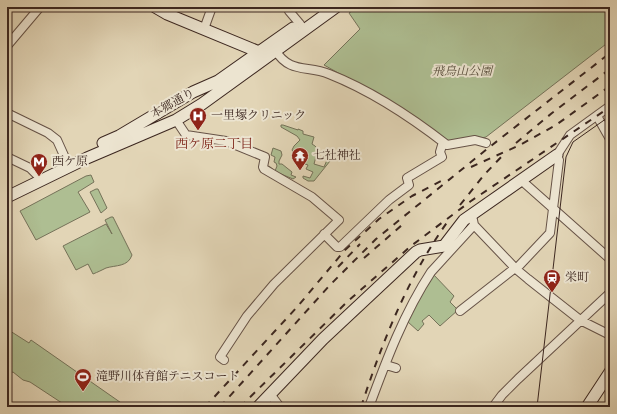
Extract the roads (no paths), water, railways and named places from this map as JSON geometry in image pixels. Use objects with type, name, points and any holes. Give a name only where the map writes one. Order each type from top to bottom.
[{"type":"main road","points":[[155,7],[167,14],[204,29],[268,52]]},
{"type":"main road","name":"本郷通り","points":[[7,190],[66,160],[119,136],[173,122],[202,104],[268,52],[300,24],[324,7]]},
{"type":"main road","name":"本郷通り","points":[[7,197],[87,158],[135,132],[162,110],[193,92],[218,81],[268,52],[336,7]]},
{"type":"main road","points":[[162,110],[173,122]]},
{"type":"main road","points":[[258,407],[323,339],[416,252],[444,246],[464,220],[472,220],[521,180],[557,155]]},
{"type":"main road","points":[[587,407],[610,372]]},
{"type":"street","points":[[7,46],[40,7]]},
{"type":"street","points":[[204,29],[212,7]]},
{"type":"street","points":[[289,7],[289,11],[300,24]]},
{"type":"street","points":[[268,52],[293,67],[321,70],[373,95],[424,128],[447,145],[475,140],[486,143]]},
{"type":"street","points":[[460,311],[516,268],[550,233],[559,160],[557,155],[570,135],[610,106]]},
{"type":"street","points":[[7,113],[48,133],[57,140],[66,160]]},
{"type":"street","points":[[597,116],[610,139]]},
{"type":"street","points":[[173,122],[186,135],[226,141],[265,157],[264,169],[312,197],[339,220],[274,284],[247,316],[220,357],[224,360]]},
{"type":"street","points":[[324,234],[337,247],[340,247],[389,200],[409,185],[408,178],[442,157],[440,152],[443,142]]},
{"type":"street","points":[[7,157],[30,168],[37,175]]},
{"type":"street","points":[[521,180],[610,259]]},
{"type":"street","points":[[369,407],[404,322],[426,280],[472,220],[516,268],[580,320],[610,335]]},
{"type":"street","points":[[493,407],[502,395],[610,293]]},
{"type":"street","points":[[386,365],[396,368]]},
{"type":"street","points":[[270,394],[280,407]]},
{"type":"tram line","points":[[537,407],[566,157],[573,142],[610,116]]},
{"type":"railway","points":[[220,407],[330,285],[376,239],[487,149],[610,53]]},
{"type":"railway","points":[[516,143],[552,113],[610,69]]},
{"type":"railway","points":[[471,167],[520,145],[556,125],[610,86]]},
{"type":"railway","points":[[240,407],[348,301],[411,246],[471,201],[610,107]]},
{"type":"railway","points":[[460,205],[484,175],[504,154]]},
{"type":"railway","points":[[205,407],[298,306],[345,250],[379,219],[412,196],[447,178]]},
{"type":"railway","points":[[361,407],[378,358],[397,311],[420,265],[448,221]]},
{"type":"railway","points":[[364,258],[402,225]]},
{"type":"railway","points":[[338,267],[360,244]]},
{"type":"place","name":"一里塚クリニック","points":[[198,131]]},
{"type":"place","name":"七社神社","points":[[300,171]]},
{"type":"place","name":"西ケ原","points":[[39,177]]},
{"type":"place","name":"栄町","points":[[552,293]]},
{"type":"place","name":"滝野川体育館テニスコート","points":[[83,392]]},
{"type":"district","name":"西ケ原二丁目","points":[[214,145]]},
{"type":"park label","name":"飛鳥山公園","points":[[462,72]]}]
